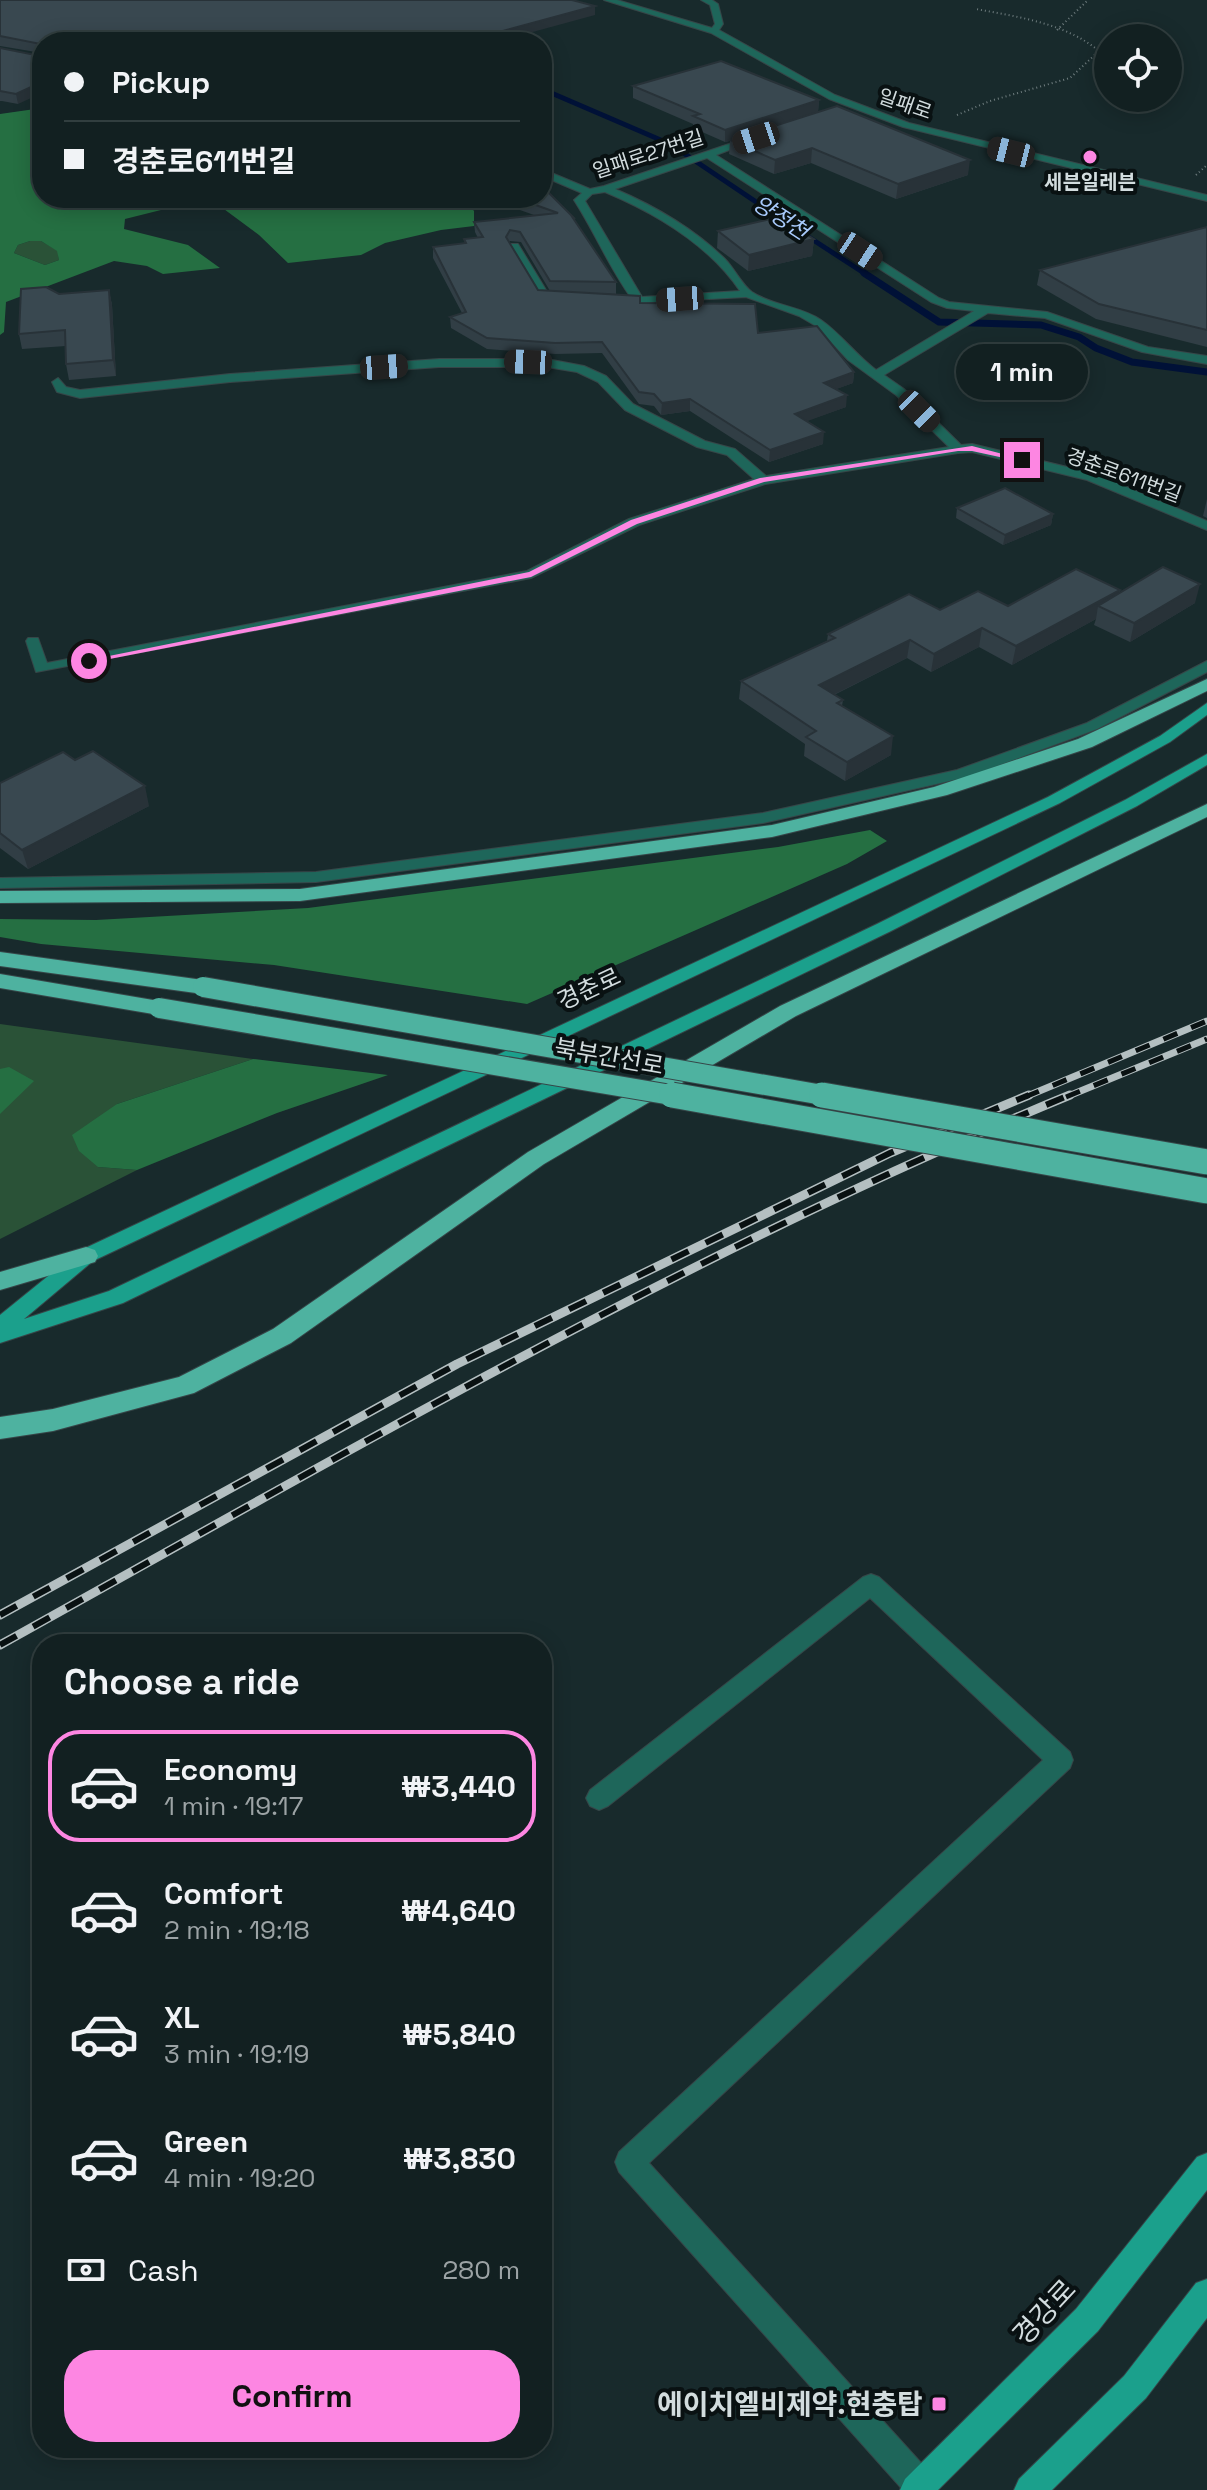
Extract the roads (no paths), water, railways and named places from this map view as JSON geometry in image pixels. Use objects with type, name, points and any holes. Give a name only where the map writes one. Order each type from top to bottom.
[{"type":"highway","points":[[0,897],[300,895],[772,831],[940,791],[1085,743],[1207,684]]},
{"type":"highway","points":[[0,1428],[53,1420],[185,1386],[199,1379],[282,1336],[536,1158],[788,1011],[1207,810]]},
{"type":"highway","name":"북부간선로","points":[[0,959],[203,987],[1207,1162]]},
{"type":"highway","name":"북부간선로","points":[[2,982],[488,1062],[1207,1191]]},
{"type":"highway","points":[[0,1281],[86,1256]]},
{"type":"main road","name":"경춘로","points":[[0,1327],[86,1256],[1054,800],[1165,739],[1207,708]]},
{"type":"main road","points":[[0,1335],[116,1297],[883,928],[1131,803],[1207,759]]},
{"type":"main road","name":"경강로","points":[[918,2488],[1087,2320],[1207,2167]]},
{"type":"main road","points":[[1030,2490],[1135,2387],[1207,2294]]},
{"type":"street","name":"일패로","points":[[608,0],[714,31],[832,97],[923,130],[1207,198]]},
{"type":"street","points":[[705,0],[714,4],[719,24],[714,31]]},
{"type":"street","points":[[836,113],[858,106]]},
{"type":"street","name":"일패로27번길","points":[[552,176],[589,192],[606,189],[763,135]]},
{"type":"street","points":[[706,154],[947,305],[1047,315],[1146,350],[1207,360]]},
{"type":"street","points":[[606,189],[633,199],[680,228],[740,281],[747,294]]},
{"type":"street","points":[[589,192],[579,200],[604,238],[626,284],[639,301]]},
{"type":"street","points":[[514,246],[545,298],[577,299]]},
{"type":"street","points":[[624,300],[747,294],[803,314],[820,324],[852,358],[900,392],[958,449]]},
{"type":"street","points":[[876,375],[984,310]]},
{"type":"street","points":[[58,382],[61,389],[80,394],[230,378],[439,363],[547,363],[580,369],[602,379],[629,407],[701,444],[731,452],[763,480]]},
{"type":"street","name":"경춘로611번길","points":[[33,641],[41,669],[531,574],[634,522],[763,480],[958,449],[972,448],[1091,477],[1207,526]]},
{"type":"street","points":[[0,883],[316,877],[763,818],[961,774],[1092,726],[1183,681],[1207,665]]},
{"type":"street","points":[[599,1798],[871,1584],[1061,1760],[629,2162],[918,2488]]},
{"type":"waterway","name":"양정천","points":[[552,93],[670,144],[789,224]]},
{"type":"waterway","name":"양정천","points":[[804,234],[867,275]]},
{"type":"waterway","name":"양정천","points":[[864,273],[939,322],[1041,325],[1079,337],[1096,348],[1132,362],[1207,372]]},
{"type":"railway","points":[[1025,1097],[1207,1021]]},
{"type":"railway","points":[[1066,1097],[1207,1039]]},
{"type":"railway","points":[[0,1615],[457,1364],[890,1153],[1029,1095]]},
{"type":"railway","points":[[0,1645],[395,1426],[661,1284],[932,1154],[1070,1095]]},
{"type":"place","name":"세븐일레븐","points":[[1090,157]]},
{"type":"place","name":"에이치엘비제약.현충탑","points":[[939,2404]]}]
